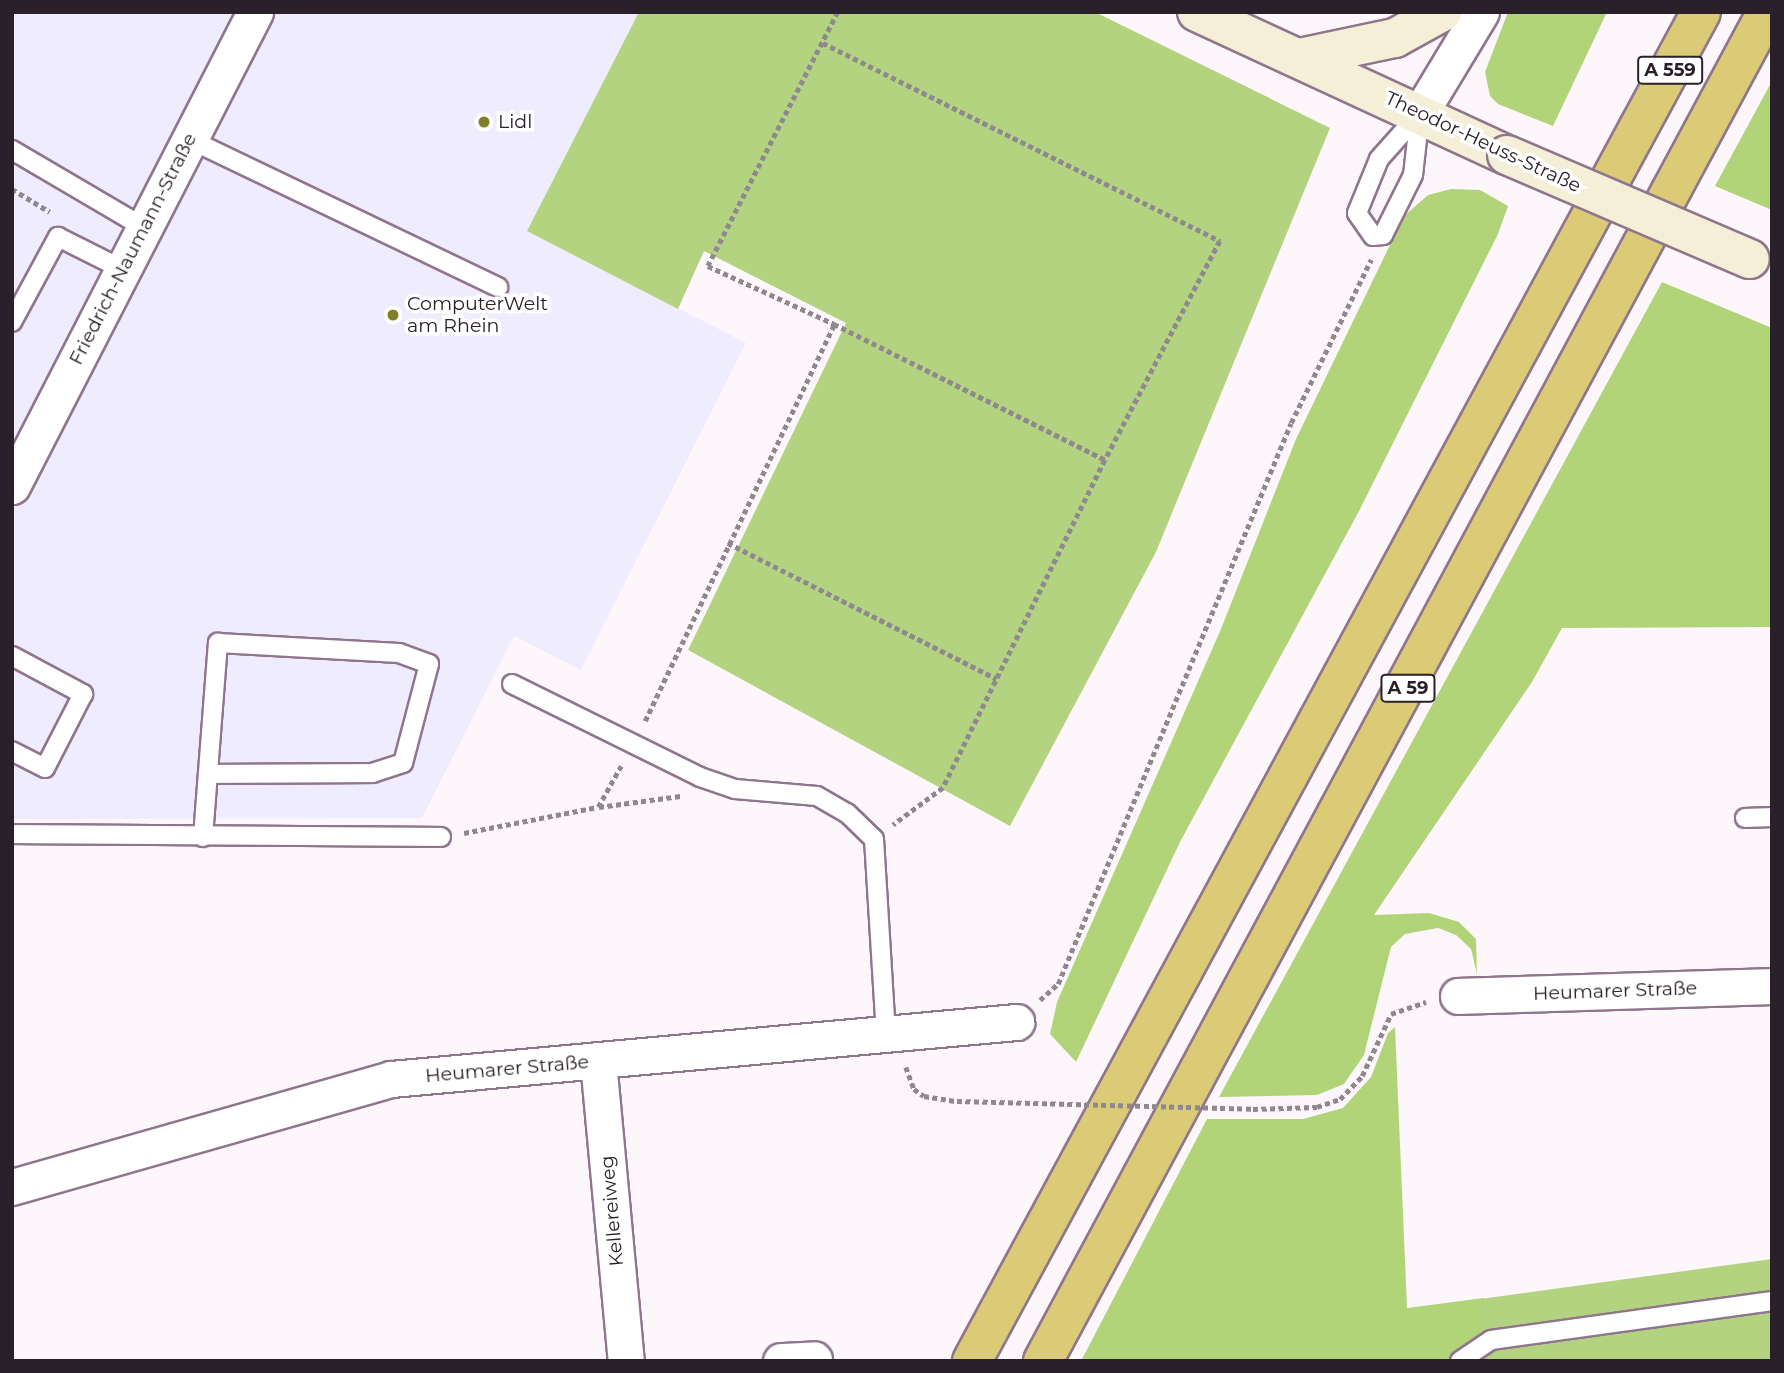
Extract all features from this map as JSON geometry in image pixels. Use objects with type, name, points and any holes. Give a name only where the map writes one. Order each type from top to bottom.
[{"type":"highway","points":[[972,1361],[1639,127],[1687,12]]},
{"type":"highway","name":"A 559","points":[[1639,127],[1701,12]]},
{"type":"highway","name":"A 59","points":[[1043,1361],[1767,12]]},
{"type":"main road","name":"Theodor-Heuss-Straße","points":[[1196,12],[1507,155],[1761,263]]},
{"type":"main road","points":[[1299,58],[1395,38],[1442,12]]},
{"type":"street","name":"Friedrich-Naumann-Straße","points":[[12,486],[254,12]]},
{"type":"street","points":[[1420,113],[1481,12]]},
{"type":"street","name":"Heumarer Straße","points":[[1458,996],[1772,986]]},
{"type":"street","name":"Heumarer Straße","points":[[12,1187],[391,1079],[1016,1022]]},
{"type":"street","name":"Kellereiweg","points":[[598,1061],[626,1361]]},
{"type":"lane","points":[[1420,113],[1413,175],[1383,235],[1373,236],[1363,228],[1357,213],[1379,159],[1420,113]]},
{"type":"lane","points":[[189,138],[498,287]]},
{"type":"lane","points":[[12,150],[143,227]]},
{"type":"lane","points":[[12,322],[58,237],[122,269]]},
{"type":"lane","points":[[203,837],[218,643],[399,653],[429,664],[403,763],[373,772],[208,774]]},
{"type":"lane","points":[[12,656],[83,694],[45,768],[12,751]]},
{"type":"lane","points":[[512,684],[633,745],[735,789],[817,796],[846,813],[874,839],[893,1032]]},
{"type":"lane","points":[[1745,818],[1772,817]]},
{"type":"lane","points":[[12,834],[441,837]]},
{"type":"lane","points":[[1460,1361],[1492,1340],[1772,1301]]},
{"type":"path","points":[[838,12],[708,266],[835,324],[1105,460]]},
{"type":"path","points":[[823,43],[1220,241],[1105,460],[943,788],[874,839]]},
{"type":"path","points":[[12,189],[49,210],[58,237]]},
{"type":"path","points":[[1016,1022],[1058,985],[1291,423],[1383,235]]},
{"type":"path","points":[[598,807],[633,745],[835,324]]},
{"type":"path","points":[[728,543],[997,679]]},
{"type":"path","points":[[441,837],[598,807],[735,789]]},
{"type":"path","points":[[893,1032],[915,1089],[939,1101],[1254,1109],[1317,1107],[1340,1099],[1362,1076],[1391,1014],[1458,996]]},
{"type":"shaded area","points":[[12,12],[639,12],[527,231],[746,343],[581,670],[514,636],[422,818],[12,819]]},
{"type":"green space","points":[[639,12],[1095,12],[1330,128],[1156,552],[1010,826],[688,650],[846,323],[704,251],[678,309],[527,231]]},
{"type":"green space","points":[[1508,12],[1607,12],[1553,126],[1498,104],[1490,96],[1485,72]]},
{"type":"green space","points":[[1772,81],[1772,210],[1715,186]]},
{"type":"green space","points":[[1451,189],[1480,190],[1508,206],[1498,234],[1358,513],[1180,842],[1076,1062],[1050,1034],[1057,1002],[1221,629],[1296,439],[1404,216],[1428,195]]},
{"type":"green space","points":[[1662,282],[1772,328],[1772,627],[1562,628],[1532,682],[1374,915],[1429,913],[1459,922],[1476,939],[1477,974],[1471,949],[1456,935],[1438,928],[1405,934],[1391,947],[1364,1055],[1344,1084],[1317,1095],[1219,1097]]},
{"type":"green space","points":[[1395,1027],[1407,1308],[1484,1298],[1483,1336],[1442,1361],[1081,1361],[1207,1119],[1303,1119],[1343,1108],[1371,1077],[1388,1033]]},
{"type":"green space","points":[[1772,1259],[1772,1361],[1396,1361],[1407,1309]]},
{"type":"place","name":"Lidl","points":[[484,122]]},
{"type":"place","name":"ComputerWelt am Rhein","points":[[393,315]]}]
